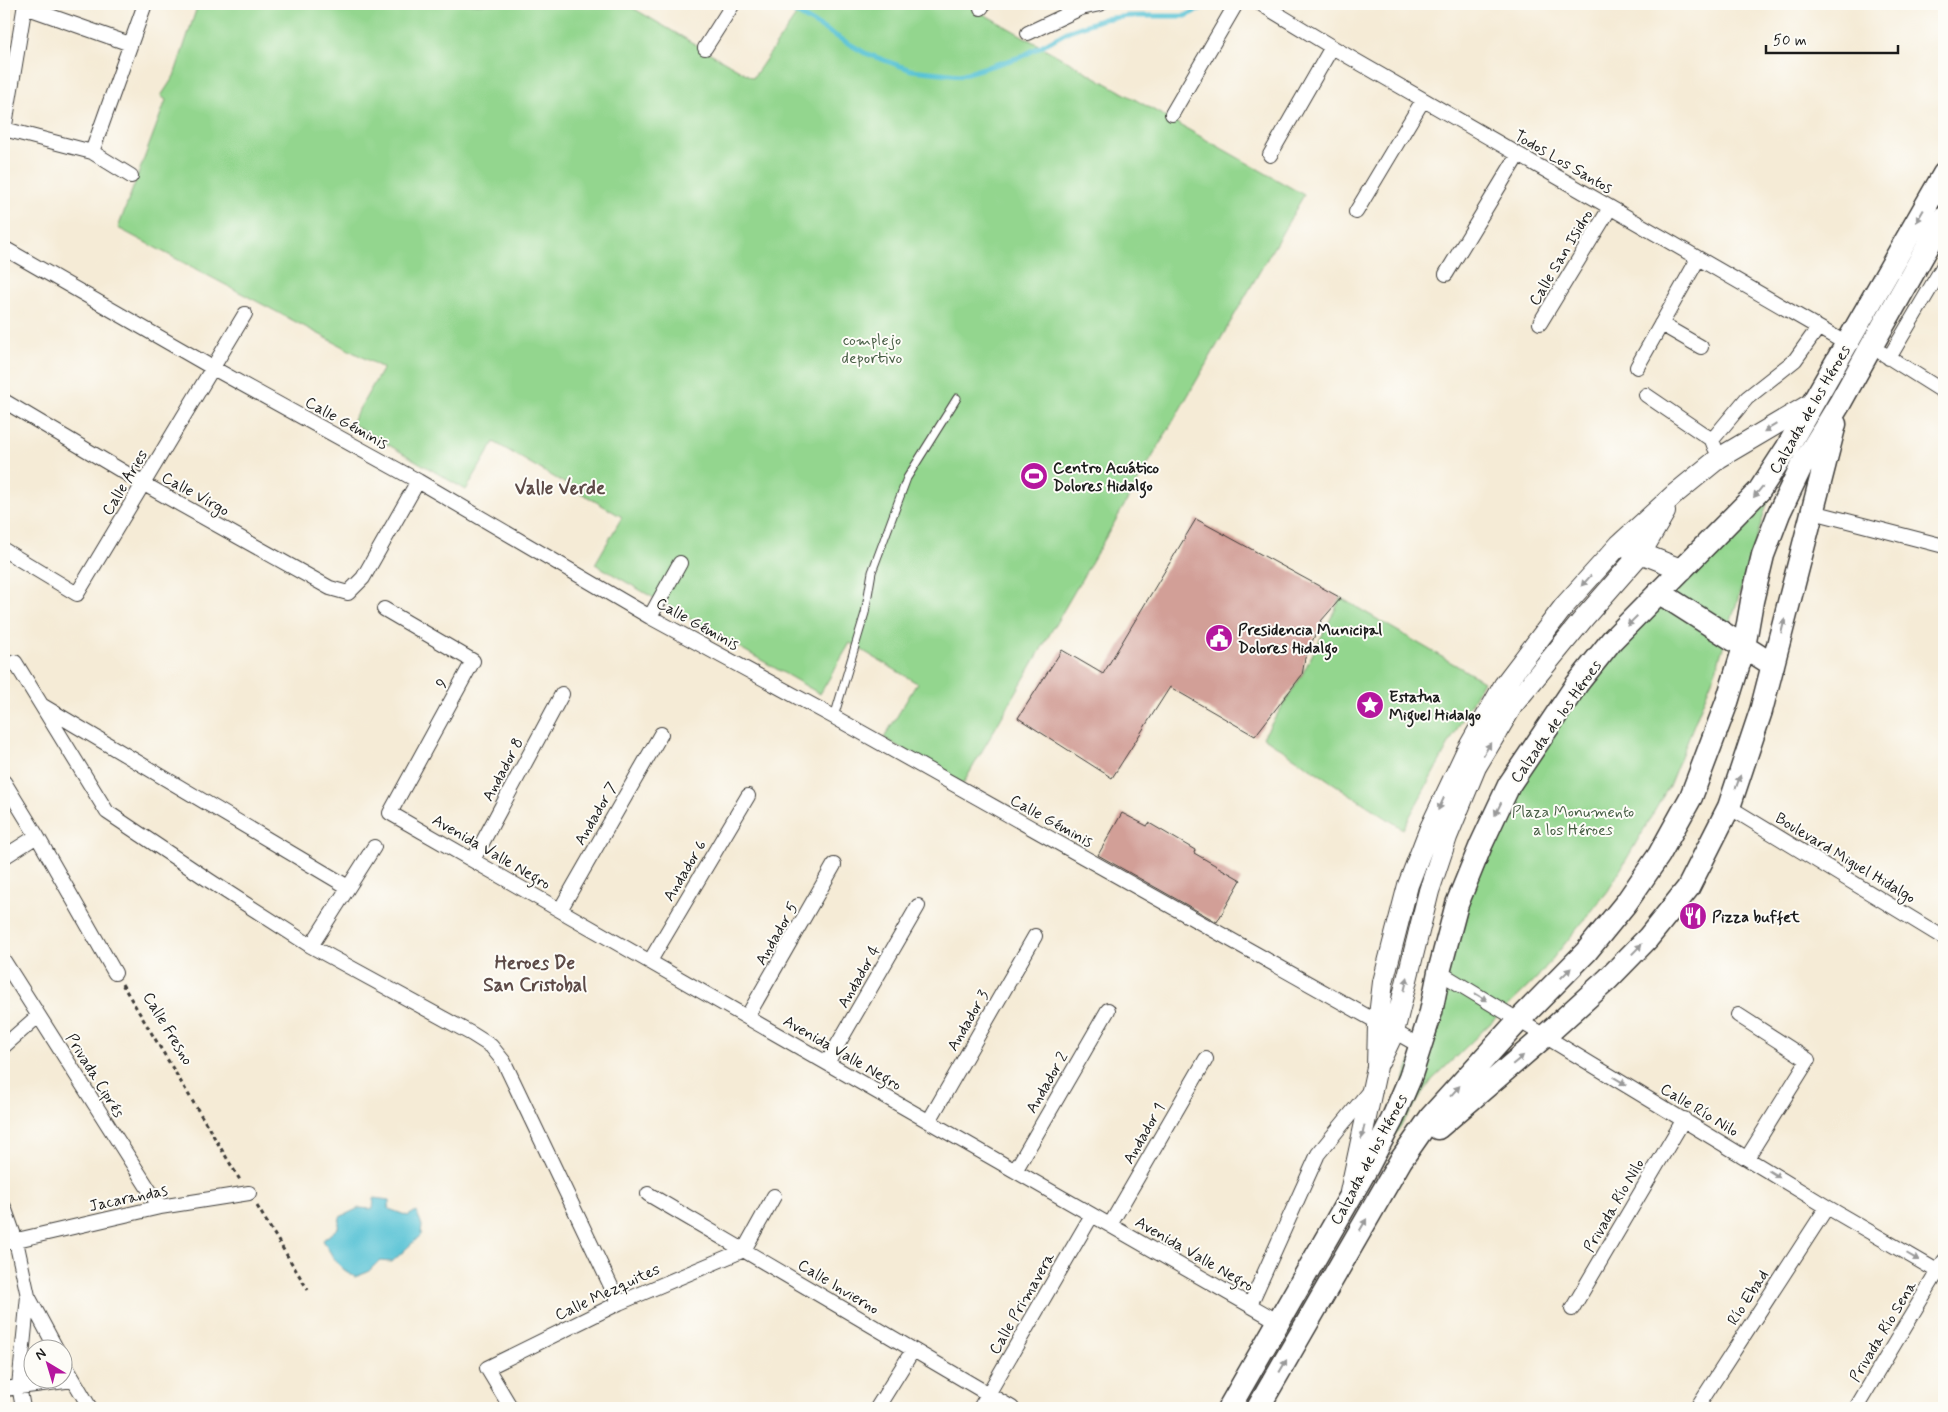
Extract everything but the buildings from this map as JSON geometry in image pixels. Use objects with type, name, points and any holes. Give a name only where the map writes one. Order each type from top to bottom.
[{"type":"main road","name":"Calzada de los Héroes","points":[[1229,1408],[1347,1203],[1392,1120],[1410,1078],[1431,1012],[1439,972],[1457,904],[1481,844],[1509,785],[1577,684],[1612,640],[1759,491],[1787,448],[1944,174]]},
{"type":"main road","name":"Calzada de los Héroes","points":[[1258,1408],[1401,1160],[1431,1118],[1519,1020],[1586,952],[1626,903],[1659,855],[1691,797],[1727,702],[1744,647],[1763,555],[1779,513],[1800,469],[1844,396],[1880,352],[1943,225]]},
{"type":"main road","points":[[1401,1160],[1546,1036],[1615,972],[1648,938],[1688,888],[1729,807],[1761,711],[1844,396],[1856,366],[1856,355],[1847,344]]},
{"type":"main road","points":[[1660,593],[1773,665]]},
{"type":"street","points":[[92,152],[145,4]]},
{"type":"street","points":[[705,48],[733,4]]},
{"type":"street","points":[[1028,33],[1081,8],[1100,4]]},
{"type":"street","points":[[1172,114],[1236,4]]},
{"type":"street","name":"Todos Los Santos","points":[[1248,4],[1263,6],[1847,344]]},
{"type":"street","points":[[130,44],[25,5],[6,105],[4,130],[92,152],[131,176]]},
{"type":"street","points":[[1270,155],[1332,47]]},
{"type":"street","points":[[1356,212],[1423,100]]},
{"type":"street","points":[[1446,274],[1518,155]]},
{"type":"street","name":"Calle San Isidro","points":[[1540,323],[1610,208]]},
{"type":"street","name":"Calle Géminis","points":[[4,248],[213,368],[418,481],[650,617],[834,717],[1420,1046]]},
{"type":"street","points":[[1636,367],[1698,259]]},
{"type":"street","points":[[1944,265],[1880,352],[1944,392]]},
{"type":"street","name":"Calle Aries","points":[[4,550],[77,594],[245,314]]},
{"type":"street","points":[[1661,324],[1701,347]]},
{"type":"street","points":[[1386,1028],[1383,982],[1408,885],[1430,828],[1466,752],[1504,685],[1565,605],[1619,545],[1676,493],[1715,449],[1747,398],[1795,360],[1818,328]]},
{"type":"street","points":[[1646,395],[1715,449]]},
{"type":"street","name":"Calle Virgo","points":[[4,401],[144,484],[330,588],[348,593],[362,578],[418,481]]},
{"type":"street","points":[[1715,449],[1812,403]]},
{"type":"street","points":[[1347,1203],[1386,1028],[1447,837],[1476,767],[1513,705],[1584,618],[1641,553],[1676,493]]},
{"type":"street","points":[[1813,512],[1944,546]]},
{"type":"street","points":[[1619,545],[1683,570]]},
{"type":"street","points":[[650,617],[680,564]]},
{"type":"street","points":[[1565,605],[1584,618]]},
{"type":"street","name":"9","points":[[384,609],[474,661],[390,813]]},
{"type":"street","points":[[15,662],[107,812],[311,946],[492,1046],[504,1062],[619,1303]]},
{"type":"street","name":"Andador 8","points":[[473,860],[562,694]]},
{"type":"street","points":[[41,704],[348,887]]},
{"type":"street","name":"Andador 7","points":[[560,910],[661,734]]},
{"type":"street","points":[[4,782],[115,973]]},
{"type":"street","name":"Andador 6","points":[[650,962],[748,796]]},
{"type":"street","name":"Boulevard Miguel Hidalgo","points":[[1729,807],[1944,938]]},
{"type":"street","name":"Avenida Valle Negro","points":[[390,813],[1279,1322]]},
{"type":"street","points":[[4,857],[37,836]]},
{"type":"street","points":[[311,946],[374,847]]},
{"type":"street","name":"Andador 5","points":[[747,1017],[834,865]]},
{"type":"street","points":[[1408,885],[1429,891]]},
{"type":"street","name":"Andador 4","points":[[827,1063],[918,906]]},
{"type":"street","name":"Andador 3","points":[[929,1121],[1035,936]]},
{"type":"street","name":"Privada Ciprés","points":[[4,961],[160,1207]]},
{"type":"street","name":"Calle Río Nilo","points":[[1439,972],[1684,1119],[1826,1207],[1942,1269]]},
{"type":"street","name":"Andador 2","points":[[1015,1171],[1108,1010]]},
{"type":"street","points":[[1738,1015],[1808,1060],[1747,1158]]},
{"type":"street","points":[[4,1046],[38,1016]]},
{"type":"street","name":"Andador 1","points":[[1110,1225],[1206,1059]]},
{"type":"street","points":[[1250,1305],[1318,1154],[1372,1087]]},
{"type":"street","name":"Privada Río Nilo","points":[[1572,1309],[1684,1119]]},
{"type":"street","name":"Jacarandas","points":[[10,1242],[160,1207],[249,1193]]},
{"type":"street","name":"Calle Invierno","points":[[648,1194],[1012,1408]]},
{"type":"street","points":[[744,1250],[774,1196]]},
{"type":"street","points":[[4,1207],[10,1242],[28,1296],[52,1340]]},
{"type":"street","name":"Río Ebad","points":[[1698,1406],[1826,1207]]},
{"type":"street","name":"Calle Primavera","points":[[980,1408],[1092,1215]]},
{"type":"street","name":"Calle Mezquites","points":[[511,1408],[487,1368],[619,1303],[744,1250]]},
{"type":"street","name":"Privada Río Sena","points":[[1856,1408],[1942,1269]]},
{"type":"street","points":[[23,1408],[19,1386],[28,1296]]},
{"type":"street","points":[[878,1408],[912,1350]]},
{"type":"street","points":[[4,1388],[73,1380],[90,1408]]},
{"type":"lane","points":[[834,717],[865,613],[872,572],[907,478],[957,398]]},
{"type":"path","name":"Calle Fresno","points":[[115,973],[308,1290]]},
{"type":"green space","name":"complejo deportivo","points":[[198,4],[626,4],[753,78],[804,4],[966,4],[1304,195],[963,784],[884,738],[917,683],[850,643],[820,694],[595,564],[622,517],[494,442],[466,490],[351,423],[383,368],[118,228],[166,100],[161,96],[174,76]]},
{"type":"green space","name":"Plaza Monumento a los Héroes","points":[[1772,488],[1716,670],[1669,786],[1608,891],[1536,979],[1432,1080],[1378,1159],[1461,909],[1516,786],[1615,643]]},
{"type":"green space","points":[[1341,598],[1483,681],[1403,829],[1263,737],[1302,675]]},
{"type":"water","points":[[374,1198],[389,1200],[389,1209],[408,1216],[416,1211],[422,1226],[421,1235],[392,1262],[379,1261],[368,1272],[355,1277],[340,1266],[323,1240],[338,1228],[340,1217],[359,1208],[373,1209]]},
{"type":"waterway","points":[[781,4],[865,53],[911,70],[960,75],[1021,57],[1069,31],[1103,19],[1129,16],[1185,16],[1210,4]]},
{"type":"place","name":"Centro Acuático Dolores Hidalgo","points":[[1034,476]]},
{"type":"place","name":"Presidencia Municipal Dolores Hidalgo","points":[[1219,638]]},
{"type":"place","name":"Estatua Miguel Hidalgo","points":[[1370,705]]},
{"type":"place","name":"Pizza buffet","points":[[1693,916]]},
{"type":"district","name":"Valle Verde","points":[[560,487]]},
{"type":"district","name":"Heroes De San Cristobal","points":[[535,973]]}]
